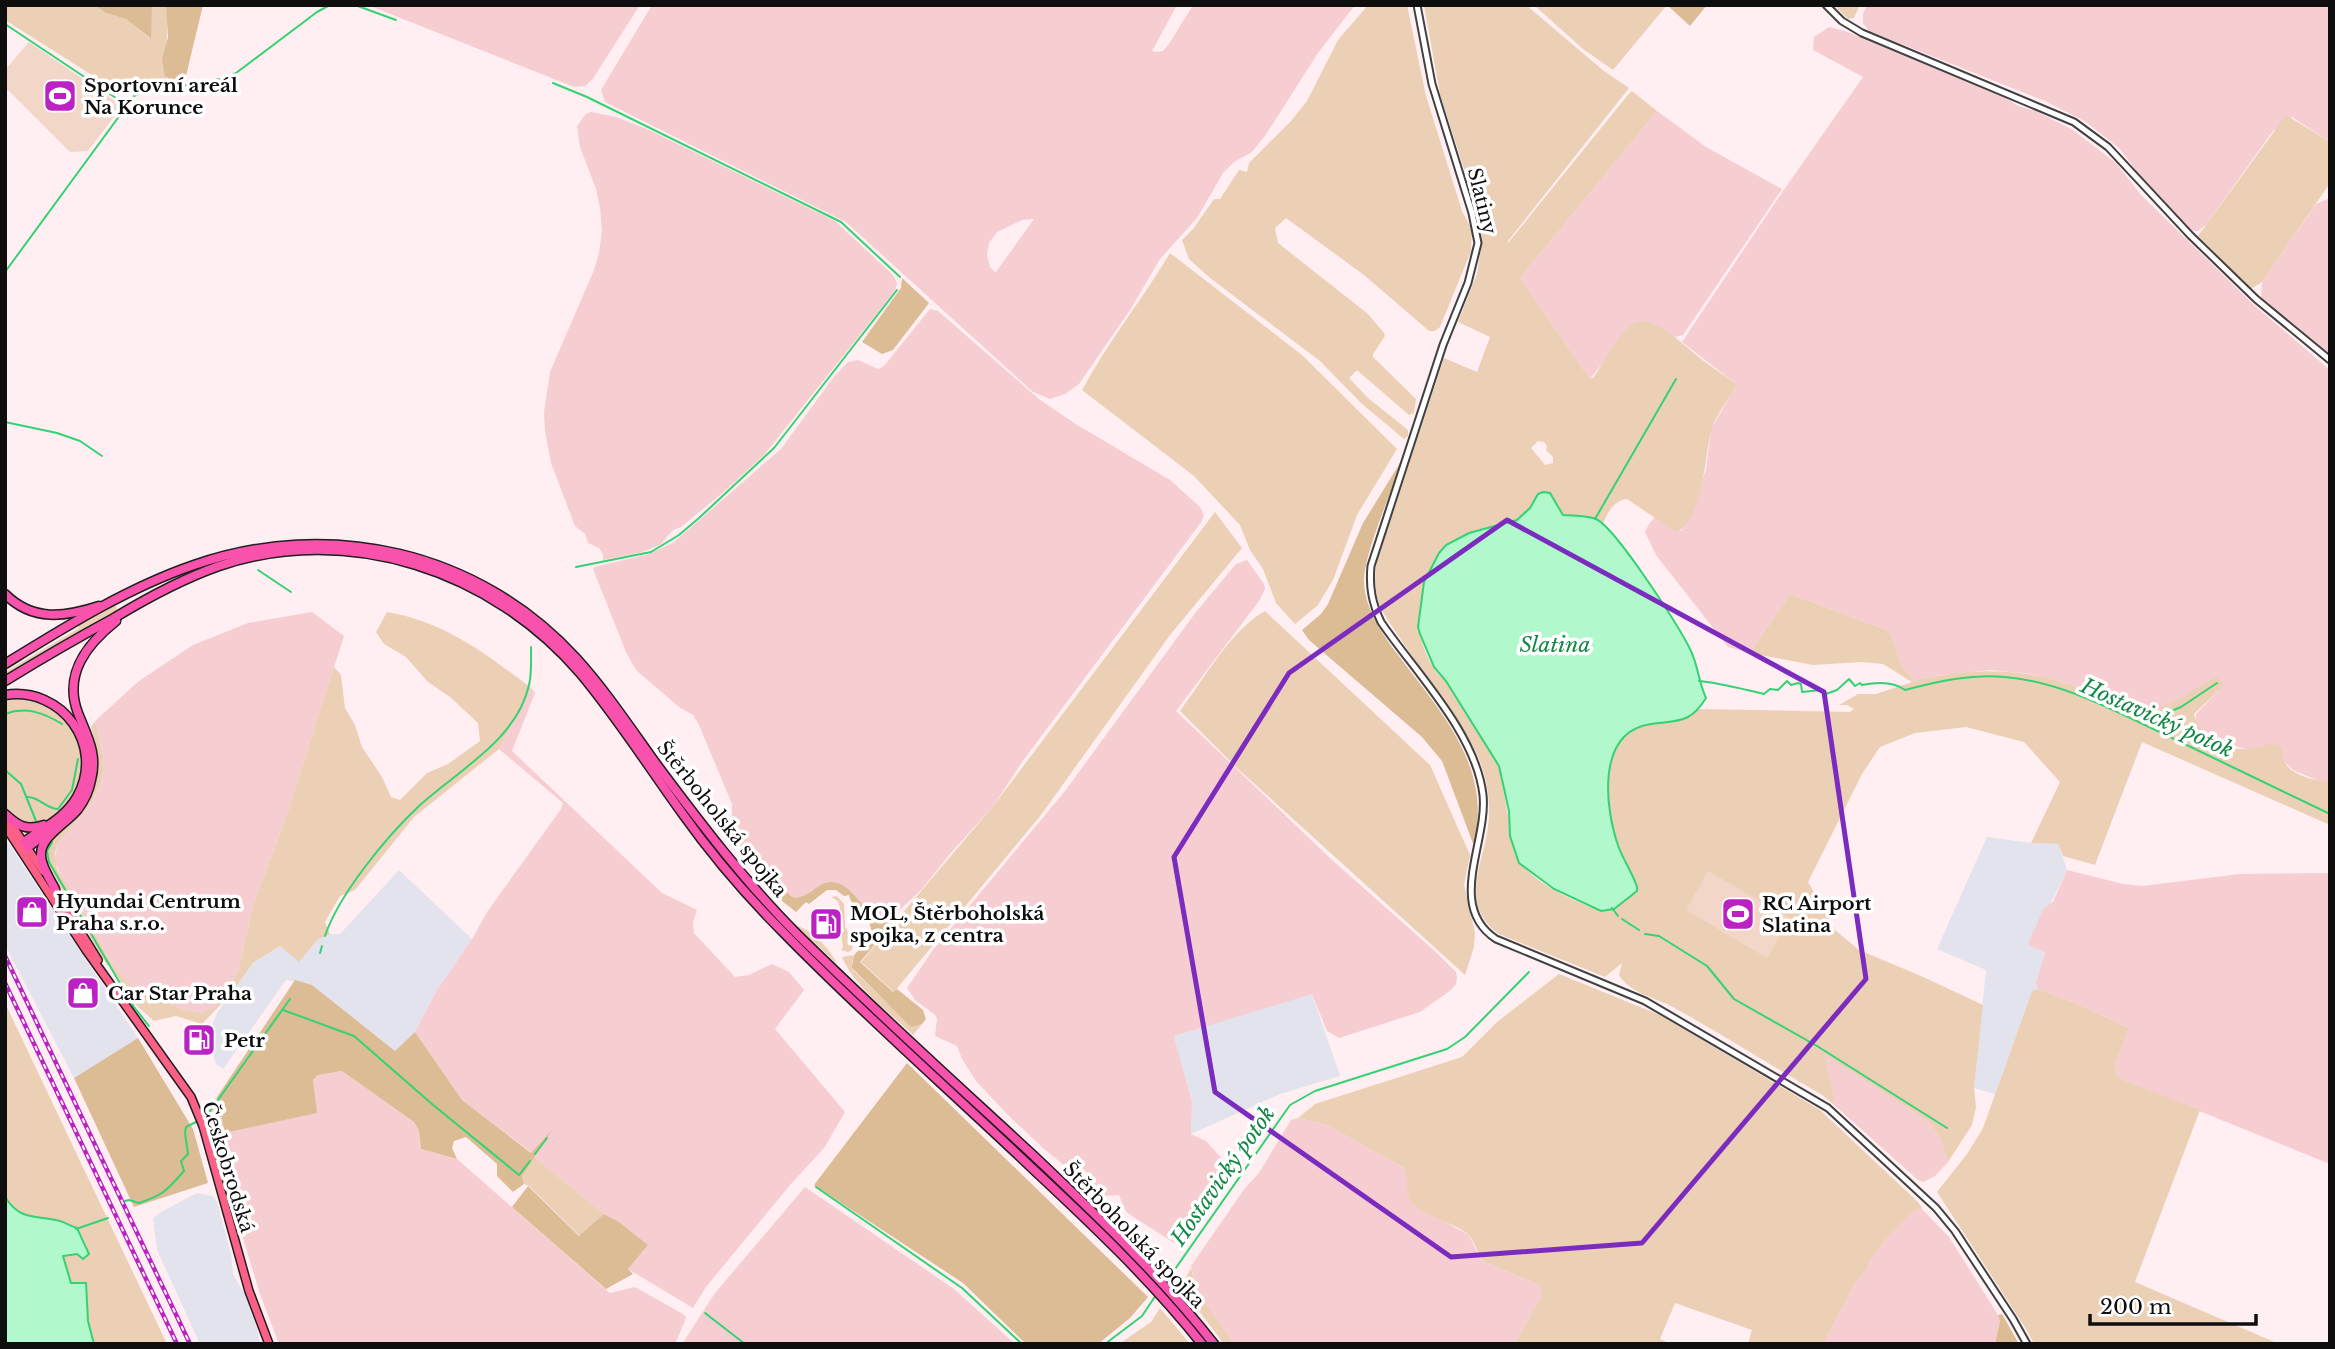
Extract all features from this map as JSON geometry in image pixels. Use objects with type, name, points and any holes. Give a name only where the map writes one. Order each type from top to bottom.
[{"type":"highway","name":"Štěrboholská spojka","points":[[115,600],[183,569],[254,549],[313,543],[358,545],[446,567],[486,586],[525,611],[557,638],[610,699],[725,853],[776,911],[836,971],[1093,1212],[1159,1279],[1167,1295],[1202,1344]]},
{"type":"highway","name":"Štěrboholská spojka","points":[[136,605],[199,573],[245,558],[289,551],[386,553]]},
{"type":"highway","name":"Štěrboholská spojka","points":[[400,556],[478,590],[515,613],[551,642],[591,687],[696,832],[765,914],[827,976],[1081,1213],[1154,1287],[1167,1295],[1214,1344]]},
{"type":"highway","points":[[5,594],[28,610],[54,616],[72,614],[115,600]]},
{"type":"highway","points":[[5,664],[115,600]]},
{"type":"highway","points":[[5,681],[136,605]]},
{"type":"highway","points":[[55,889],[41,860],[41,849],[48,838],[76,812],[86,795],[93,765],[91,743],[75,703],[75,674],[90,644],[136,605]]},
{"type":"highway","points":[[5,695],[26,694],[47,700],[66,714],[79,732],[85,750],[85,773],[79,793],[65,813],[23,846]]},
{"type":"highway","points":[[23,846],[76,812]]},
{"type":"highway","points":[[5,815],[19,826],[31,828],[65,813]]},
{"type":"main road","name":"Českobrodská","points":[[5,815],[107,979],[186,1089],[196,1108],[239,1260],[269,1344]]},
{"type":"main road","name":"Českobrodská","points":[[5,827],[55,889],[92,948],[107,979]]},
{"type":"street","name":"Slatiny","points":[[1417,5],[1432,84],[1472,213],[1478,243],[1468,283],[1443,345],[1371,566],[1370,591],[1381,622],[1461,734],[1476,763],[1483,792],[1483,826],[1471,888],[1475,914],[1484,930],[1496,939],[1645,1002],[1828,1108],[1936,1208],[1955,1231],[2027,1344]]},
{"type":"street","points":[[1826,5],[1842,21],[1862,33],[2074,121],[2108,147],[2190,235],[2256,299],[2330,360]]},
{"type":"highlighted area","points":[[1507,520],[1824,692],[1866,979],[1642,1243],[1451,1257],[1215,1092],[1174,857],[1289,673]]},
{"type":"shaded area","points":[[5,5],[94,5],[106,13],[126,19],[150,39],[152,5],[166,5],[165,76],[172,80],[135,89],[114,89],[5,20]]},
{"type":"shaded area","points":[[94,5],[152,5],[151,39],[126,19],[106,13]]},
{"type":"shaded area","points":[[166,5],[203,5],[185,80],[172,80],[165,76],[162,59],[168,37]]},
{"type":"shaded area","points":[[368,5],[640,5],[592,80],[585,86],[574,87]]},
{"type":"shaded area","points":[[652,5],[1177,5],[1152,51],[1157,52],[1163,51],[1169,44],[1193,5],[1355,5],[1318,53],[1265,136],[1252,152],[1234,162],[1223,173],[1197,218],[1160,259],[1130,310],[1079,384],[1065,394],[1050,399],[1033,392],[846,222],[605,102],[601,90]],"holes":[[[1034,219],[996,272],[990,267],[987,255],[989,243],[997,232],[1022,220]]]},
{"type":"shaded area","points":[[1368,5],[1407,5],[1426,96],[1462,211],[1472,230],[1471,251],[1440,327],[1429,331],[1364,275],[1286,218],[1275,228],[1278,243],[1368,314],[1384,333],[1385,336],[1373,357],[1416,399],[1414,413],[1409,415],[1358,371],[1349,378],[1368,398],[1408,430],[1408,436],[1404,439],[1361,403],[1320,361],[1210,278],[1189,259],[1182,240],[1214,199],[1220,199],[1239,170],[1247,172],[1249,163],[1307,101],[1338,40]]},
{"type":"shaded area","points":[[1424,5],[1526,5],[1604,71],[1629,88],[1508,243],[1632,91],[1657,111],[1520,278],[1590,379],[1625,331],[1636,322],[1643,321],[1664,329],[1736,384],[1711,431],[1698,501],[1686,525],[1677,532],[1627,499],[1615,504],[1603,524],[1591,518],[1563,516],[1558,504],[1534,499],[1527,511],[1517,519],[1462,538],[1439,553],[1418,627],[1422,641],[1431,664],[1446,681],[1499,766],[1515,854],[1541,882],[1565,896],[1601,911],[1620,905],[1637,891],[1637,884],[1619,847],[1613,825],[1608,801],[1608,779],[1612,758],[1621,740],[1638,727],[1683,718],[1699,709],[1850,712],[1854,709],[1839,705],[1858,694],[1876,694],[1912,682],[1883,664],[1862,662],[1813,665],[1750,653],[1790,594],[1889,631],[1901,664],[1914,681],[1972,672],[2011,672],[2050,678],[2116,703],[2145,709],[2174,702],[2218,677],[2223,684],[2220,689],[2194,714],[2206,734],[2219,743],[2234,748],[2247,749],[2270,744],[2281,746],[2289,768],[2312,779],[2330,781],[2330,825],[2142,742],[2095,865],[2063,856],[2058,844],[2031,843],[2060,782],[2024,742],[1966,727],[1915,733],[1880,747],[1862,774],[1808,882],[1835,930],[1859,950],[1983,1005],[1974,1088],[1976,1107],[1972,1125],[1948,1162],[1941,1140],[1928,1121],[1824,1054],[1834,1096],[1833,1104],[1673,1007],[1630,987],[1619,975],[1622,963],[1605,977],[1499,934],[1479,910],[1476,884],[1489,811],[1481,764],[1464,730],[1384,615],[1375,585],[1377,561],[1444,358],[1477,372],[1490,337],[1458,322],[1477,274],[1482,242],[1480,219],[1440,94]],"holes":[[[1538,441],[1544,442],[1546,450],[1553,457],[1553,463],[1545,465],[1531,448]]]},
{"type":"shaded area","points":[[1534,5],[1667,5],[1613,70],[1583,49]]},
{"type":"shaded area","points":[[1667,5],[1707,5],[1690,26]]},
{"type":"shaded area","points":[[1834,5],[1860,5],[1854,18],[1848,19]]},
{"type":"shaded area","points":[[1867,5],[2330,5],[2330,142],[2292,117],[2272,132],[2206,225],[2198,231],[2191,231],[2147,185],[2120,149],[2086,122],[2047,102],[1869,31],[1863,23]]},
{"type":"shaded area","points":[[1829,27],[1845,31],[2004,97],[2073,130],[2116,163],[2141,195],[2254,305],[2330,370],[2330,781],[2319,781],[2293,770],[2284,761],[2216,740],[2202,730],[2196,724],[2196,714],[2220,689],[2218,677],[2167,707],[2143,710],[2113,702],[2067,683],[2031,674],[1990,670],[1914,681],[1901,664],[1889,631],[1790,594],[1750,653],[1728,647],[1656,555],[1645,532],[1655,517],[1677,532],[1682,530],[1687,522],[1706,470],[1711,429],[1736,384],[1682,342],[1863,77],[1813,50],[1814,37]]},
{"type":"shaded area","name":"Sportovní areál Na Korunce","points":[[29,42],[122,106],[88,151],[70,152],[8,90],[5,92],[5,70]]},
{"type":"shaded area","points":[[1657,111],[1706,147],[1782,189],[1683,335],[1676,337],[1648,323],[1635,322],[1590,379],[1520,278]]},
{"type":"shaded area","points":[[591,112],[616,117],[649,130],[835,221],[893,275],[897,283],[895,291],[764,455],[726,490],[681,527],[673,530],[660,545],[639,553],[603,560],[599,548],[588,543],[585,534],[575,526],[551,463],[544,412],[550,372],[599,253],[602,231],[600,208],[596,189],[580,147],[577,126],[586,114]]},
{"type":"shaded area","points":[[2286,115],[2330,142],[2330,183],[2262,282],[2251,289],[2198,236]]},
{"type":"shaded area","points":[[2330,198],[2330,354],[2261,297],[2262,282],[2316,204]]},
{"type":"shaded area","points":[[1170,253],[1302,355],[1397,449],[1357,515],[1333,580],[1318,605],[1295,624],[1276,603],[1263,569],[1250,550],[1240,525],[1194,476],[1082,390]]},
{"type":"shaded area","points":[[902,278],[929,303],[893,350],[882,354],[862,342],[901,288]]},
{"type":"shaded area","points":[[930,309],[938,311],[1039,399],[1170,480],[1200,507],[1204,515],[1022,762],[994,805],[921,890],[890,919],[883,920],[844,887],[814,889],[803,897],[792,897],[756,862],[732,833],[732,804],[699,725],[693,715],[679,707],[636,670],[626,652],[593,569],[646,555],[673,543],[781,449],[833,378],[848,362],[858,360],[878,369],[884,366]]},
{"type":"shaded area","points":[[1405,455],[1368,555],[1365,593],[1381,630],[1447,721],[1470,766],[1478,817],[1474,846],[1442,761],[1422,737],[1309,640],[1302,630],[1321,614],[1328,604],[1363,523]]},
{"type":"shaded area","points":[[1215,512],[1242,548],[1170,635],[1041,815],[894,992],[861,962],[994,805]]},
{"type":"shaded area","points":[[1247,560],[1265,589],[1259,601],[1176,711],[1331,859],[1437,953],[1456,972],[1457,977],[1451,990],[1420,1012],[1339,1038],[1327,1031],[1312,994],[1174,1036],[1192,1102],[1191,1134],[1206,1141],[1223,1160],[1227,1169],[1226,1177],[1212,1201],[1184,1241],[1174,1243],[1129,1214],[1119,1195],[1102,1196],[1044,1149],[1008,1115],[976,1081],[957,1046],[935,1036],[935,1015],[915,1000],[907,988],[933,950],[1065,791],[1196,612],[1236,564]]},
{"type":"shaded area","points":[[115,605],[118,611],[5,676],[5,672],[79,628],[78,625]]},
{"type":"shaded area","points":[[1265,611],[1430,765],[1470,855],[1464,885],[1475,933],[1474,947],[1465,975],[1238,769],[1180,711],[1229,643]]},
{"type":"shaded area","points":[[312,612],[344,636],[287,814],[253,906],[238,971],[228,993],[213,1008],[201,1013],[181,1009],[128,983],[112,964],[62,879],[55,861],[57,844],[90,806],[101,782],[104,770],[103,755],[95,721],[139,681],[193,645],[248,623]]},
{"type":"shaded area","points":[[387,612],[446,631],[481,651],[531,688],[499,749],[414,817],[355,890],[340,896],[325,922],[330,934],[317,940],[299,962],[280,946],[253,963],[230,995],[202,1024],[176,1016],[154,1021],[135,1004],[111,966],[107,965],[45,861],[49,843],[81,813],[93,790],[97,753],[91,727],[95,721],[104,770],[90,806],[57,844],[57,869],[112,964],[128,983],[181,1009],[201,1013],[213,1008],[228,993],[238,971],[253,906],[287,814],[334,667],[341,675],[345,708],[355,725],[362,747],[382,777],[391,797],[400,800],[427,773],[448,764],[480,741],[478,723],[450,697],[428,682],[406,657],[384,644],[376,632]]},
{"type":"shaded area","points":[[531,688],[535,693],[512,751],[662,893],[697,910],[693,922],[694,933],[735,977],[749,975],[772,964],[789,972],[804,990],[775,1029],[845,1112],[824,1148],[706,1287],[693,1308],[628,1269],[648,1245],[604,1214],[534,1157],[548,1136],[532,1153],[462,1100],[415,1032],[437,990],[487,912],[561,809],[563,803],[499,749]]},
{"type":"shaded area","points":[[24,698],[51,707],[66,720],[80,749],[81,765],[73,795],[63,808],[48,819],[31,824],[19,821],[5,807],[5,699]]},
{"type":"shaded area","points":[[698,825],[712,843],[908,1043],[906,1045],[772,913],[721,857],[697,828]]},
{"type":"shaded area","points":[[732,833],[751,856],[746,860],[727,837]]},
{"type":"shaded area","points":[[1987,837],[2058,844],[2067,870],[2030,946],[2044,953],[2045,957],[2036,983],[2038,989],[2032,991],[1995,1094],[1974,1088],[1986,970],[1937,949]]},
{"type":"shaded area","points":[[5,838],[138,1038],[74,1078],[5,945]]},
{"type":"shaded area","points":[[751,856],[792,897],[804,896],[824,883],[837,883],[851,892],[875,916],[894,922],[860,962],[893,992],[897,989],[923,1010],[926,1019],[922,1024],[911,1027],[851,967],[855,954],[869,941],[871,932],[867,920],[849,895],[827,890],[809,904],[806,902],[796,912],[782,901],[746,860]]},
{"type":"shaded area","points":[[399,870],[472,939],[437,990],[415,1032],[395,1051],[312,985],[286,980],[223,1069],[216,1064],[208,1036],[217,1013],[253,963],[280,946],[299,961],[317,940],[330,934],[340,934]]},
{"type":"shaded area","points":[[2067,870],[2142,886],[2240,874],[2330,873],[2330,1164],[2123,1080],[2117,1075],[2115,1064],[2129,1028],[2038,989],[2036,983],[2045,953],[2030,946],[2029,941],[2044,908],[2053,902]]},
{"type":"shaded area","name":"RC Airport Slatina","points":[[1708,871],[1790,918],[1767,958],[1686,910]]},
{"type":"shaded area","points":[[837,896],[844,904],[845,926],[853,944],[852,950],[848,952],[841,950],[841,934],[844,931],[842,917],[839,919],[838,901],[831,897]]},
{"type":"shaded area","points":[[797,926],[820,941],[837,964]]},
{"type":"shaded area","points":[[854,955],[851,967],[853,970],[911,1026],[922,1024],[913,1035],[874,999],[848,969],[842,957]]},
{"type":"shaded area","points":[[1559,974],[1660,1015],[1820,1110],[1918,1202],[1922,1208],[1914,1210],[1871,1259],[1823,1344],[1748,1344],[1752,1330],[1675,1303],[1660,1339],[1671,1344],[1514,1344],[1542,1296],[1539,1285],[1485,1262],[1468,1234],[1425,1213],[1411,1202],[1404,1168],[1327,1125],[1298,1118],[1315,1104],[1462,1057],[1497,1022]]},
{"type":"shaded area","points":[[295,980],[312,985],[395,1051],[415,1032],[462,1100],[531,1153],[552,1130],[522,1176],[524,1184],[513,1192],[497,1176],[497,1164],[466,1137],[454,1141],[452,1148],[457,1159],[421,1149],[419,1131],[414,1122],[342,1071],[318,1075],[313,1080],[317,1113],[225,1133],[217,1097]]},
{"type":"shaded area","points":[[2038,989],[2129,1028],[2115,1064],[2117,1075],[2123,1080],[2200,1110],[2135,1282],[2279,1344],[2034,1344],[1937,1192],[1967,1154],[1983,1128],[2032,991]]},
{"type":"shaded area","points":[[1312,994],[1340,1076],[1280,1094],[1191,1134],[1192,1102],[1174,1036]]},
{"type":"shaded area","points":[[5,1003],[167,1344],[94,1344],[88,1321],[86,1283],[71,1283],[63,1256],[77,1254],[87,1247],[81,1234],[67,1223],[21,1212],[5,1197]]},
{"type":"shaded area","points":[[138,1038],[193,1129],[208,1183],[134,1207],[74,1078]]},
{"type":"shaded area","points":[[913,1048],[1079,1204],[1157,1282],[1156,1284],[911,1050]]},
{"type":"shaded area","points":[[1823,1053],[1928,1121],[1941,1140],[1948,1162],[1935,1176],[1923,1182],[1918,1180],[1833,1104],[1834,1096]]},
{"type":"shaded area","points":[[907,1063],[1148,1297],[1130,1318],[1098,1344],[1026,1344],[963,1283],[814,1185]]},
{"type":"shaded area","points":[[342,1071],[414,1122],[419,1131],[421,1149],[457,1159],[610,1293],[635,1287],[683,1314],[685,1321],[675,1344],[279,1344],[260,1294],[216,1139],[225,1133],[316,1113],[313,1080],[318,1075]]},
{"type":"shaded area","points":[[217,1097],[225,1133],[217,1136],[214,1141],[207,1109]]},
{"type":"shaded area","points":[[1298,1118],[1327,1125],[1404,1168],[1408,1177],[1408,1195],[1414,1205],[1469,1235],[1479,1256],[1485,1262],[1539,1285],[1542,1296],[1514,1344],[1234,1344],[1198,1292],[1191,1266],[1245,1188],[1259,1173],[1291,1120]]},
{"type":"shaded area","points":[[534,1157],[604,1214],[580,1236],[524,1184],[522,1176]]},
{"type":"shaded area","points":[[528,1186],[579,1236],[604,1214],[648,1245],[628,1269],[633,1274],[606,1289],[512,1207]]},
{"type":"shaded area","points":[[805,1187],[954,1289],[1015,1344],[682,1344],[715,1293]]},
{"type":"shaded area","points":[[197,1193],[213,1196],[217,1202],[231,1254],[233,1274],[244,1293],[260,1344],[200,1344],[157,1250],[153,1218]]},
{"type":"shaded area","points":[[1921,1208],[1949,1237],[1998,1315],[2000,1321],[1995,1344],[1823,1344],[1871,1259],[1914,1209]]},
{"type":"shaded area","points":[[1191,1268],[1198,1292],[1234,1344],[1224,1344],[1181,1287]]},
{"type":"shaded area","points":[[1160,1308],[1190,1344],[1119,1344],[1151,1322]]},
{"type":"shaded area","points":[[2002,1314],[2019,1344],[1995,1344],[2000,1321],[1998,1315]]},
{"type":"water","name":"Slatina","points":[[1550,493],[1563,515],[1596,519],[1618,540],[1685,639],[1706,698],[1689,717],[1633,730],[1620,741],[1613,757],[1608,794],[1610,814],[1619,848],[1637,887],[1637,891],[1614,909],[1601,911],[1554,889],[1519,863],[1510,836],[1509,811],[1499,766],[1446,681],[1434,667],[1418,627],[1424,582],[1446,545],[1469,533],[1517,520],[1530,508],[1538,494]]},
{"type":"water","points":[[5,1197],[21,1213],[59,1221],[77,1228],[89,1254],[83,1259],[77,1254],[63,1256],[71,1283],[86,1283],[88,1321],[94,1344],[5,1344]]},
{"type":"waterway","points":[[5,272],[134,96],[226,78],[330,5]]},
{"type":"waterway","points":[[355,5],[396,20]]},
{"type":"waterway","points":[[5,24],[125,104]]},
{"type":"waterway","points":[[553,83],[587,97],[841,222],[900,277]]},
{"type":"waterway","points":[[576,567],[651,552],[679,535],[699,518],[774,448],[897,290]]},
{"type":"waterway","points":[[1595,519],[1676,379]]},
{"type":"waterway","points":[[5,422],[57,433],[80,441],[102,456]]},
{"type":"waterway","points":[[258,570],[291,592]]},
{"type":"waterway","points":[[325,936],[352,884],[393,833],[419,806],[484,753],[512,722],[529,685],[531,647]]},
{"type":"waterway","name":"Hostavický potok","points":[[1699,681],[1764,694],[1770,689],[1778,690],[1787,681],[1791,685],[1801,684],[1802,692],[1821,690],[1826,694],[1837,690],[1849,679],[1855,686],[1860,683],[1885,683],[1905,690],[1967,677],[1992,676],[2027,680],[2069,692],[2110,709],[2330,814]]},
{"type":"waterway","points":[[2133,719],[2162,715],[2181,707],[2217,683]]},
{"type":"waterway","points":[[5,714],[35,712],[62,724]]},
{"type":"waterway","points":[[26,797],[35,798],[58,809],[72,790],[78,759]]},
{"type":"waterway","points":[[5,770],[21,784],[36,821]]},
{"type":"waterway","points":[[52,842],[47,851],[49,862],[134,1007],[149,1026]]},
{"type":"waterway","points":[[1612,908],[1618,916]]},
{"type":"waterway","points":[[1622,919],[1639,930]]},
{"type":"waterway","points":[[1645,934],[1659,936],[1707,966],[1734,999],[1817,1046],[1947,1128]]},
{"type":"waterway","points":[[320,953],[322,946]]},
{"type":"waterway","name":"Hostavický potok","points":[[1166,1282],[1290,1105],[1315,1091],[1447,1049],[1465,1037],[1529,972]]},
{"type":"waterway","points":[[205,1118],[290,999]]},
{"type":"waterway","points":[[283,1010],[354,1036],[519,1175],[530,1161]]},
{"type":"waterway","points":[[125,1201],[139,1203],[154,1197],[178,1178],[184,1171],[181,1161],[188,1154],[186,1127],[196,1122]]},
{"type":"waterway","points":[[535,1154],[547,1138]]},
{"type":"waterway","points":[[816,1187],[962,1288],[1022,1344]]},
{"type":"waterway","points":[[76,1229],[108,1218]]},
{"type":"waterway","name":"Hostavický potok","points":[[1105,1344],[1142,1316],[1156,1295]]},
{"type":"waterway","points":[[705,1313],[745,1344]]},
{"type":"railway","points":[[5,956],[190,1344]]},
{"type":"railway","points":[[5,983],[177,1344]]},
{"type":"place","name":"Sportovní areál Na Korunce","points":[[60,96]]},
{"type":"place","name":"Hyundai Centrum Praha s.r.o.","points":[[32,912]]},
{"type":"place","name":"RC Airport Slatina","points":[[1738,914]]},
{"type":"place","name":"MOL, Štěrboholská spojka, z centra","points":[[826,924]]},
{"type":"place","name":"Car Star Praha","points":[[83,993]]},
{"type":"place","name":"Petr","points":[[199,1040]]}]
